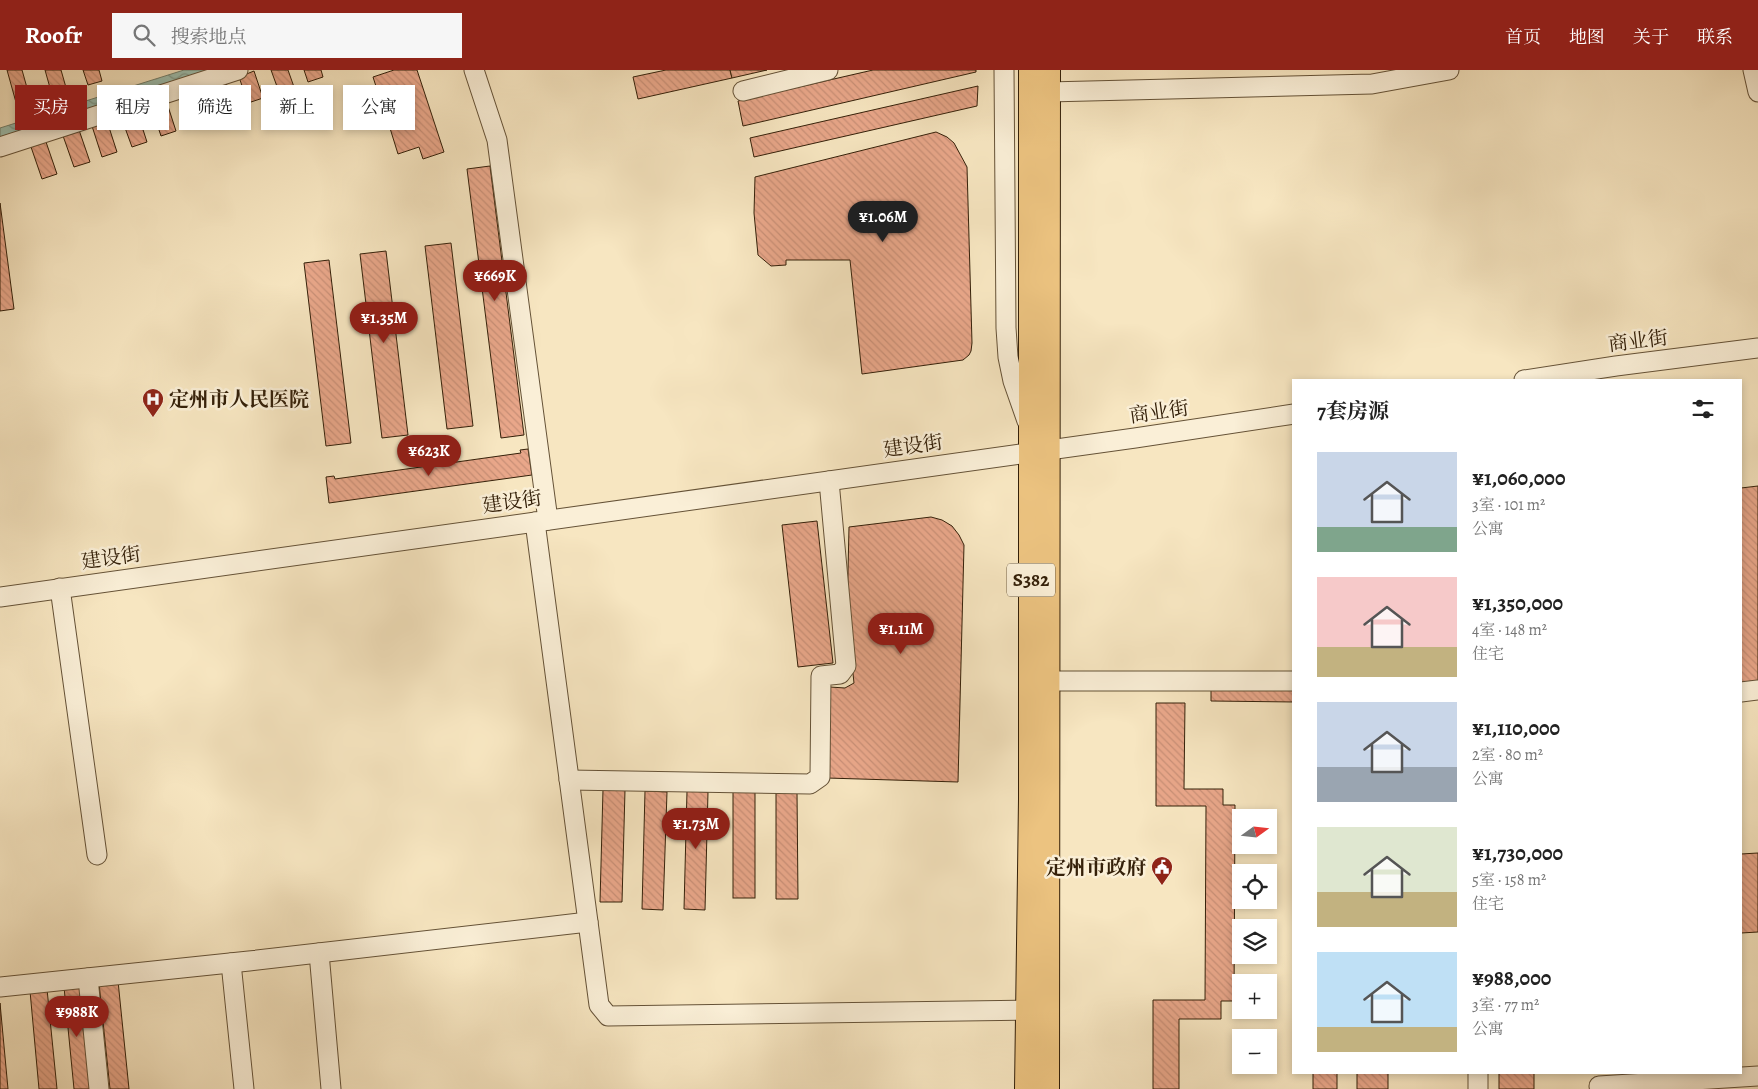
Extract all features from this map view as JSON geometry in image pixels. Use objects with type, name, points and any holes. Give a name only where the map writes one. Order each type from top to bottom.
[{"type":"main road","name":"S382","points":[[1031,70],[1036,445],[1048,680],[1047,1089]]},
{"type":"main road","name":"S382","points":[[1027,1089],[1036,445],[1048,81]]},
{"type":"street","points":[[0,147],[238,70]]},
{"type":"street","points":[[474,70],[493,125],[501,166],[569,780],[598,1005],[608,1016],[1028,1010]]},
{"type":"street","points":[[743,90],[828,70]]},
{"type":"street","points":[[1004,70],[1006,328],[1008,357],[1013,381],[1036,445]]},
{"type":"street","points":[[1048,81],[1372,84],[1414,78],[1449,70]]},
{"type":"street","points":[[1753,70],[1758,92]]},
{"type":"street","name":"商业街","points":[[1531,379],[1758,348]]},
{"type":"street","name":"商业街","points":[[1036,445],[1292,414]]},
{"type":"street","name":"建设街","points":[[0,597],[829,481],[1036,445]]},
{"type":"street","points":[[569,780],[810,784],[820,777],[821,676],[840,674],[846,666],[829,481]]},
{"type":"street","points":[[60,588],[97,855]]},
{"type":"street","points":[[1048,680],[1292,681]]},
{"type":"street","points":[[1742,692],[1758,690]]},
{"type":"street","points":[[0,987],[231,963],[588,922]]},
{"type":"street","points":[[318,953],[331,1089]]},
{"type":"street","points":[[231,963],[244,1089]]},
{"type":"street","points":[[88,978],[99,1089]]},
{"type":"street","points":[[1478,1074],[1478,1089]]},
{"type":"street","points":[[1599,1086],[1758,1076]]},
{"type":"water","points":[[184,70],[217,70],[168,85],[136,85]]},
{"type":"water","points":[[97,97],[97,107],[87,110],[87,101]]},
{"type":"water","points":[[15,123],[15,130],[23,130],[0,137],[0,128]]},
{"type":"building","points":[[7,70],[22,70],[26,85],[15,85],[15,99]]},
{"type":"building","points":[[45,70],[61,70],[65,85],[49,85]]},
{"type":"building","points":[[83,70],[99,70],[102,81],[88,85]]},
{"type":"building","points":[[271,70],[288,70],[293,85],[276,85]]},
{"type":"building","points":[[304,70],[321,70],[323,77],[308,82]]},
{"type":"building","points":[[394,70],[417,70],[444,152],[423,159],[419,147],[398,154],[391,130],[415,130],[415,85],[376,85],[373,77]]},
{"type":"building","points":[[666,70],[730,70],[732,78],[638,99],[633,77]]},
{"type":"building","points":[[730,70],[767,70],[732,78]]},
{"type":"building","points":[[873,70],[976,70],[976,72],[743,126],[738,101]]},
{"type":"building","points":[[254,71],[261,92],[261,99],[251,102],[251,85],[242,85],[239,77]]},
{"type":"building","points":[[225,80],[227,85],[210,85]]},
{"type":"building","points":[[978,86],[977,106],[754,157],[750,138]]},
{"type":"building","points":[[169,109],[176,131],[161,136],[159,130],[169,130]]},
{"type":"building","points":[[97,121],[97,130],[110,130],[117,152],[102,157],[91,123]]},
{"type":"building","points":[[70,130],[79,130],[90,162],[74,167],[62,133]]},
{"type":"building","points":[[126,130],[143,130],[147,142],[132,147]]},
{"type":"building","points":[[936,132],[954,143],[967,167],[971,351],[963,360],[862,374],[850,260],[786,260],[786,265],[771,266],[758,255],[754,213],[755,177]]},
{"type":"building","points":[[45,139],[57,174],[42,179],[30,144]]},
{"type":"building","points":[[490,166],[524,435],[501,438],[467,169]]},
{"type":"building","points":[[0,203],[14,309],[0,311]]},
{"type":"building","points":[[451,243],[473,426],[447,429],[425,246]]},
{"type":"building","points":[[386,251],[408,435],[382,438],[360,254]]},
{"type":"building","points":[[329,260],[351,443],[326,446],[304,263]]},
{"type":"building","points":[[528,449],[532,475],[329,503],[326,477],[334,476],[335,479],[521,453],[520,450]]},
{"type":"building","points":[[1758,486],[1758,684],[1742,686],[1742,488]]},
{"type":"building","points":[[931,517],[942,520],[952,526],[964,545],[958,782],[827,778],[830,687],[845,688],[854,683],[847,617],[849,527]]},
{"type":"building","points":[[817,521],[833,663],[798,667],[782,525]]},
{"type":"building","points":[[1211,688],[1292,689],[1292,702],[1211,701]]},
{"type":"building","points":[[1156,703],[1185,703],[1184,789],[1223,789],[1223,805],[1235,805],[1235,809],[1232,809],[1232,854],[1235,854],[1235,864],[1232,864],[1232,909],[1234,909],[1234,919],[1232,919],[1232,964],[1234,964],[1234,974],[1232,974],[1232,1001],[1221,1001],[1221,1019],[1179,1019],[1179,1089],[1153,1089],[1153,1000],[1205,1000],[1206,806],[1156,806]]},
{"type":"building","points":[[603,789],[625,790],[622,902],[600,902]]},
{"type":"building","points":[[645,791],[667,792],[663,910],[642,909]]},
{"type":"building","points":[[687,791],[708,792],[705,910],[684,909]]},
{"type":"building","points":[[733,791],[755,791],[755,898],[733,898]]},
{"type":"building","points":[[776,792],[797,792],[798,899],[776,899]]},
{"type":"building","points":[[1758,853],[1758,932],[1742,933],[1742,854]]},
{"type":"building","points":[[118,981],[129,1089],[110,1089],[99,983]]},
{"type":"building","points":[[80,986],[90,1089],[74,1089],[64,987]]},
{"type":"building","points":[[47,989],[57,1089],[39,1089],[30,991]]},
{"type":"building","points":[[0,1003],[8,1089],[0,1089]]},
{"type":"building","points":[[1313,1074],[1337,1074],[1337,1089],[1313,1089]]},
{"type":"building","points":[[1357,1074],[1388,1074],[1388,1089],[1357,1089]]},
{"type":"building","points":[[1499,1074],[1534,1074],[1534,1089],[1499,1089]]},
{"type":"building","points":[[1626,1074],[1649,1074],[1649,1076],[1626,1077]]},
{"type":"place","name":"定州市人民医院","points":[[153,418]]},
{"type":"place","name":"定州市政府","points":[[1162,886]]}]
